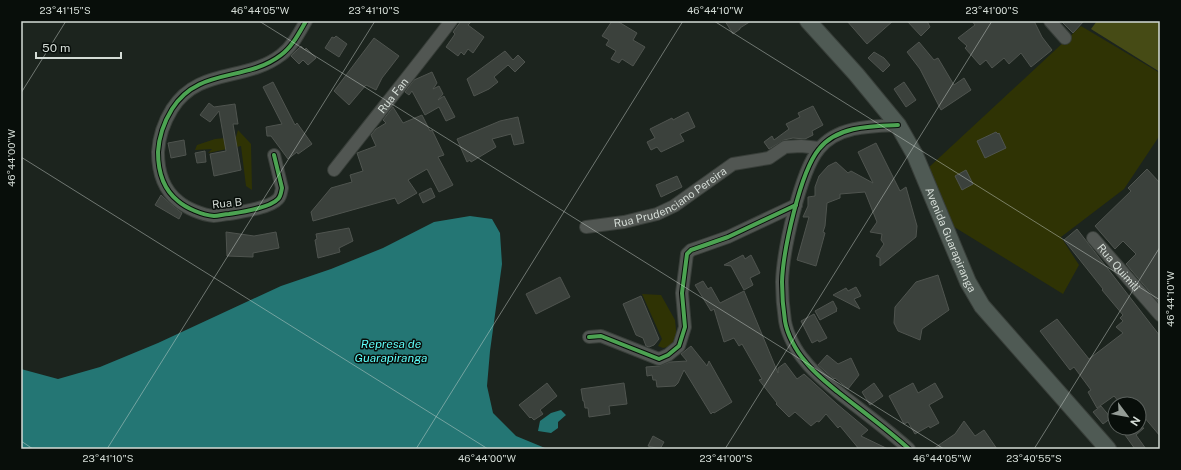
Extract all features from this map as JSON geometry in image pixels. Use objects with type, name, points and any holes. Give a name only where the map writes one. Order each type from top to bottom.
[{"type":"main road","name":"Avenida Guarapiranga","points":[[808,21],[856,74],[898,125],[915,155],[968,282],[982,306],[1108,449]]},
{"type":"street","name":"Rua B","points":[[274,155],[282,188],[278,200],[270,204],[237,213],[213,216],[196,211],[179,202],[169,193],[162,181],[158,162],[159,139],[167,117],[177,100],[191,88],[204,82],[264,65],[281,55],[296,39],[306,21]]},
{"type":"street","name":"Rua Fan","points":[[334,170],[452,21]]},
{"type":"street","points":[[1050,21],[1065,38]]},
{"type":"street","points":[[898,125],[856,128],[838,134],[819,148],[811,161],[796,204],[785,257],[782,281],[785,323],[793,342],[805,361],[820,378],[909,449]]},
{"type":"street","name":"Rua Prudenciano Pereira","points":[[586,227],[624,222],[657,214],[674,206],[733,164],[769,158],[785,147],[801,146],[819,148]]},
{"type":"street","points":[[589,337],[601,336],[658,359],[668,356],[679,346],[685,327],[682,292],[687,254],[691,250],[728,237],[796,204]]},
{"type":"street","name":"Rua Quimili","points":[[1093,238],[1160,315]]},
{"type":"green space","points":[[1097,21],[1160,21],[1160,72],[1091,29]]},
{"type":"green space","points":[[1081,26],[1160,73],[1160,135],[1124,189],[1061,237],[1079,265],[1063,294],[951,225],[926,170]]},
{"type":"green space","points":[[238,130],[251,144],[252,190],[246,186],[241,146],[208,153],[212,149],[195,150],[197,145],[215,139],[236,137]]},
{"type":"green space","points":[[642,294],[661,295],[675,320],[677,339],[672,346],[663,348],[658,346],[662,339]]},
{"type":"water","name":"Represa de Guarapiranga","points":[[470,216],[492,219],[500,233],[502,264],[490,351],[487,386],[493,413],[516,436],[545,448],[555,449],[21,449],[21,369],[58,379],[100,367],[158,343],[281,286],[331,269],[383,248],[434,222]]},
{"type":"water","points":[[561,410],[566,415],[558,422],[558,428],[551,433],[538,431],[540,421],[551,413]]},
{"type":"building","points":[[461,21],[472,21],[468,25],[484,37],[473,53],[468,49],[464,55],[461,52],[458,56],[446,47],[455,34],[453,32]]},
{"type":"building","points":[[612,21],[617,21],[637,33],[633,40],[645,47],[633,66],[622,59],[619,63],[611,59],[616,51],[606,45],[609,40],[602,36]]},
{"type":"building","points":[[725,21],[751,21],[733,34]]},
{"type":"building","points":[[847,21],[893,21],[867,44]]},
{"type":"building","points":[[907,21],[927,21],[930,27],[921,36]]},
{"type":"building","points":[[972,21],[1034,21],[1042,37],[1052,50],[1031,67],[1021,53],[1009,64],[1004,58],[992,68],[986,60],[980,65],[965,48],[967,46],[958,38],[975,25]]},
{"type":"building","points":[[1061,21],[1084,21],[1073,33]]},
{"type":"building","points":[[336,36],[347,44],[339,57],[325,48],[332,37],[334,38]]},
{"type":"building","points":[[374,38],[399,56],[382,78],[376,90],[366,85],[349,105],[334,91]]},
{"type":"building","points":[[919,42],[934,60],[938,58],[954,85],[964,78],[971,90],[941,110],[920,69],[907,52]]},
{"type":"building","points":[[301,46],[305,50],[306,48],[316,58],[308,65],[303,60],[299,64],[291,56]]},
{"type":"building","points":[[505,51],[513,60],[518,55],[525,62],[515,72],[508,65],[494,77],[498,82],[489,89],[474,96],[467,79]]},
{"type":"building","points":[[874,52],[884,58],[890,65],[883,72],[868,58]]},
{"type":"building","points":[[432,72],[437,83],[433,89],[439,86],[443,94],[438,100],[444,96],[455,117],[446,121],[439,107],[425,115],[412,91],[409,95],[405,92],[414,80]]},
{"type":"building","points":[[273,82],[295,125],[297,123],[312,144],[288,159],[271,136],[267,136],[266,127],[282,124],[263,87]]},
{"type":"building","points":[[904,82],[916,100],[906,107],[894,89]]},
{"type":"building","points":[[209,103],[214,107],[235,104],[238,124],[233,124],[241,170],[214,176],[210,154],[226,151],[219,111],[210,122],[200,115]]},
{"type":"building","points":[[813,106],[823,125],[812,131],[813,135],[805,139],[793,138],[784,140],[769,149],[764,142],[772,136],[774,140],[789,129],[786,124],[800,117],[798,113]]},
{"type":"building","points":[[393,107],[403,123],[422,115],[430,131],[432,130],[444,155],[438,157],[453,185],[439,192],[427,169],[408,180],[417,193],[398,204],[395,198],[313,221],[311,212],[331,188],[352,182],[350,175],[363,171],[357,153],[376,146],[371,135],[376,129],[386,123],[383,120]]},
{"type":"building","points":[[688,112],[695,127],[680,134],[684,141],[661,152],[657,147],[651,150],[647,142],[655,138],[650,129]]},
{"type":"building","points":[[518,117],[524,143],[514,145],[511,134],[492,139],[496,147],[471,162],[470,160],[467,162],[457,139],[500,121]]},
{"type":"building","points":[[996,132],[998,134],[999,133],[1006,148],[985,158],[977,141]]},
{"type":"building","points":[[184,140],[186,155],[171,158],[168,143]]},
{"type":"building","points":[[876,143],[900,191],[906,187],[917,226],[916,237],[880,266],[880,258],[876,256],[884,244],[881,240],[882,234],[870,232],[877,222],[865,192],[840,194],[840,198],[827,203],[823,232],[825,233],[816,266],[797,260],[809,217],[803,217],[808,206],[808,197],[815,196],[815,187],[819,176],[828,166],[836,162],[848,173],[851,171],[873,183],[858,152]]},
{"type":"building","points":[[205,151],[206,162],[197,163],[195,153]]},
{"type":"building","points":[[1147,169],[1160,183],[1160,304],[1126,264],[1136,254],[1123,241],[1115,249],[1095,226],[1131,191],[1128,188]]},
{"type":"building","points":[[966,170],[973,184],[962,190],[955,176]]},
{"type":"building","points":[[677,176],[682,187],[661,197],[656,185]]},
{"type":"building","points":[[431,188],[435,197],[423,203],[419,194]]},
{"type":"building","points":[[161,195],[182,213],[179,219],[155,205]]},
{"type":"building","points":[[349,228],[353,241],[339,248],[340,252],[318,258],[315,240],[317,239],[316,234]]},
{"type":"building","points":[[1077,229],[1160,336],[1160,436],[1147,421],[1147,396],[1107,396],[1107,401],[1097,408],[1088,392],[1091,390],[1074,367],[1070,370],[1040,331],[1057,319],[1089,359],[1123,333],[1116,327],[1123,321],[1120,318],[1123,315],[1064,240]]},
{"type":"building","points":[[226,232],[254,236],[276,232],[279,248],[253,253],[253,257],[227,256]]},
{"type":"building","points":[[743,255],[745,259],[751,255],[760,273],[750,278],[753,285],[744,290],[731,266],[724,265]]},
{"type":"building","points":[[938,275],[949,310],[922,329],[920,340],[898,331],[894,323],[895,307],[916,282]]},
{"type":"building","points":[[560,277],[570,297],[536,314],[526,294]]},
{"type":"building","points":[[703,281],[708,289],[711,287],[720,303],[744,291],[778,373],[778,368],[785,363],[797,379],[804,374],[868,430],[861,436],[888,449],[859,449],[840,426],[838,428],[826,414],[819,422],[817,421],[811,426],[795,412],[789,417],[776,404],[777,403],[759,380],[762,379],[742,344],[739,346],[734,338],[724,342],[714,309],[711,311],[695,285]]},
{"type":"building","points":[[856,287],[861,296],[854,299],[860,309],[833,295],[846,288],[848,291]]},
{"type":"building","points":[[641,296],[659,339],[654,345],[649,347],[646,346],[643,338],[636,335],[623,304]]},
{"type":"building","points":[[833,301],[837,311],[820,320],[815,311]]},
{"type":"building","points":[[814,314],[827,338],[819,342],[818,340],[812,343],[801,321]]},
{"type":"building","points":[[691,346],[707,366],[709,361],[732,402],[711,414],[684,370],[675,386],[657,387],[656,380],[653,380],[652,375],[647,376],[646,367],[659,366],[670,362],[687,361],[681,354]]},
{"type":"building","points":[[827,355],[838,364],[851,358],[859,375],[848,389],[818,365]]},
{"type":"building","points":[[547,383],[557,396],[540,410],[543,414],[534,420],[531,417],[530,418],[519,405]]},
{"type":"building","points":[[624,383],[627,404],[609,406],[610,414],[589,417],[588,408],[585,408],[581,389]]},
{"type":"building","points":[[874,383],[883,396],[870,405],[862,392]]},
{"type":"building","points":[[913,383],[918,393],[935,383],[943,397],[929,405],[939,423],[930,428],[929,426],[915,434],[908,422],[904,424],[889,396]]},
{"type":"building","points":[[1101,406],[1107,413],[1107,421],[1103,424],[1093,412]]},
{"type":"building","points":[[964,421],[975,436],[984,430],[997,449],[933,449],[955,434]]},
{"type":"building","points":[[653,436],[664,442],[660,449],[648,446]]},
{"type":"building","points":[[1126,436],[1137,436],[1146,449],[1135,449]]},
{"type":"cycle path","points":[[274,155],[282,188],[278,199],[269,205],[255,209],[214,216],[199,213],[190,209],[181,204],[173,196],[162,179],[158,152],[162,129],[172,109],[183,96],[195,87],[209,81],[253,69],[281,55],[295,40],[306,21]]},
{"type":"cycle path","points":[[898,125],[866,127],[845,132],[826,141],[819,149],[805,175],[794,212],[783,268],[782,292],[786,326],[792,342],[812,370],[909,449]]},
{"type":"cycle path","points":[[589,337],[601,336],[659,359],[668,355],[679,346],[685,327],[682,293],[687,254],[691,250],[728,237],[796,205]]}]
